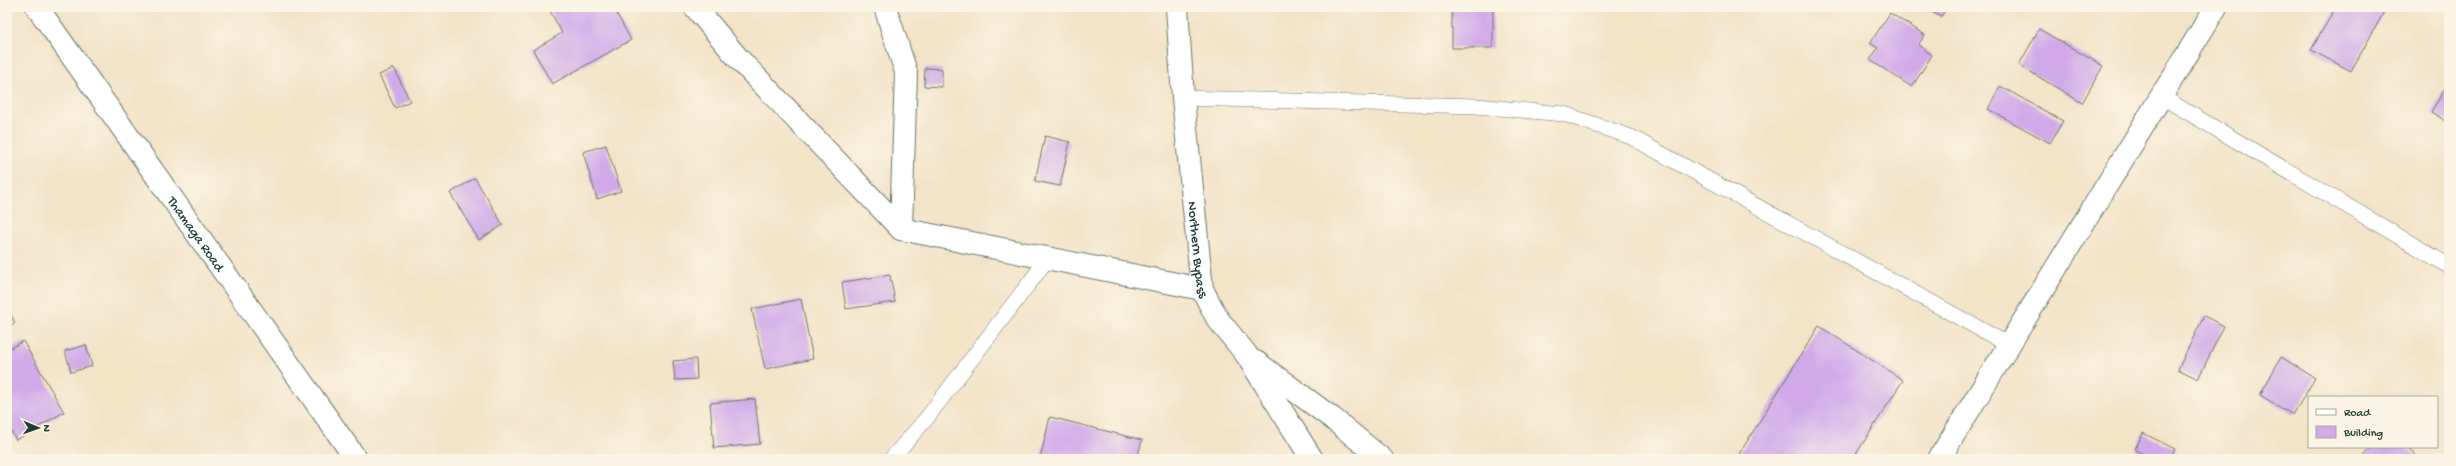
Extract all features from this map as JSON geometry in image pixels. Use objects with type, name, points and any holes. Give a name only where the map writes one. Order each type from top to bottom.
[{"type":"street","name":"Thamaga Road","points":[[37,7],[356,459]]},
{"type":"street","points":[[695,7],[737,57],[901,229],[1049,257],[1202,289]]},
{"type":"street","points":[[885,7],[906,72],[901,229]]},
{"type":"street","name":"Northern Bypass","points":[[1177,7],[1183,98],[1202,289],[1217,318],[1246,354],[1312,459]]},
{"type":"street","points":[[1939,459],[2162,98],[2216,7]]},
{"type":"street","points":[[1246,354],[1332,418],[1382,459]]},
{"type":"lane","points":[[1183,98],[1476,106],[1564,114],[1631,137],[2009,345]]},
{"type":"lane","points":[[2162,98],[2449,266]]},
{"type":"lane","points":[[891,459],[926,419],[1049,257]]},
{"type":"building","points":[[548,7],[613,7],[631,40],[552,84],[533,50],[562,33]]},
{"type":"building","points":[[1452,7],[1493,7],[1493,48],[1452,48]]},
{"type":"building","points":[[1923,7],[1947,7],[1941,17]]},
{"type":"building","points":[[2336,7],[2376,7],[2384,12],[2351,71],[2311,50]]},
{"type":"building","points":[[1890,13],[1925,35],[1918,45],[1932,55],[1912,87],[1870,60],[1878,48],[1870,43]]},
{"type":"building","points":[[2039,29],[2103,66],[2082,103],[2019,65]]},
{"type":"building","points":[[394,68],[410,101],[395,108],[379,75]]},
{"type":"building","points":[[925,68],[942,69],[942,87],[924,86]]},
{"type":"building","points":[[2449,82],[2449,123],[2431,112]]},
{"type":"building","points":[[2000,86],[2063,121],[2050,143],[1988,109]]},
{"type":"building","points":[[1045,136],[1070,142],[1060,186],[1035,181]]},
{"type":"building","points":[[606,145],[621,191],[597,199],[583,152]]},
{"type":"building","points":[[475,178],[503,225],[479,240],[450,193]]},
{"type":"building","points":[[890,275],[895,302],[846,309],[842,282]]},
{"type":"building","points":[[801,299],[813,359],[765,369],[752,309]]},
{"type":"building","points":[[7,307],[15,323],[7,327]]},
{"type":"building","points":[[2204,316],[2224,326],[2198,379],[2178,369]]},
{"type":"building","points":[[1819,326],[1903,380],[1853,459],[1736,459]]},
{"type":"building","points":[[23,341],[64,412],[16,440],[7,424],[7,350]]},
{"type":"building","points":[[86,345],[92,366],[71,372],[65,351]]},
{"type":"building","points":[[2281,357],[2315,378],[2293,415],[2260,395]]},
{"type":"building","points":[[696,359],[697,379],[675,380],[673,361]]},
{"type":"building","points":[[755,399],[760,444],[714,448],[710,403]]},
{"type":"building","points":[[1050,417],[1142,440],[1137,459],[1040,459]]},
{"type":"building","points":[[2143,433],[2175,449],[2170,459],[2151,459],[2135,449]]},
{"type":"building","points":[[2370,448],[2406,448],[2421,459],[2366,459],[2364,457]]}]
